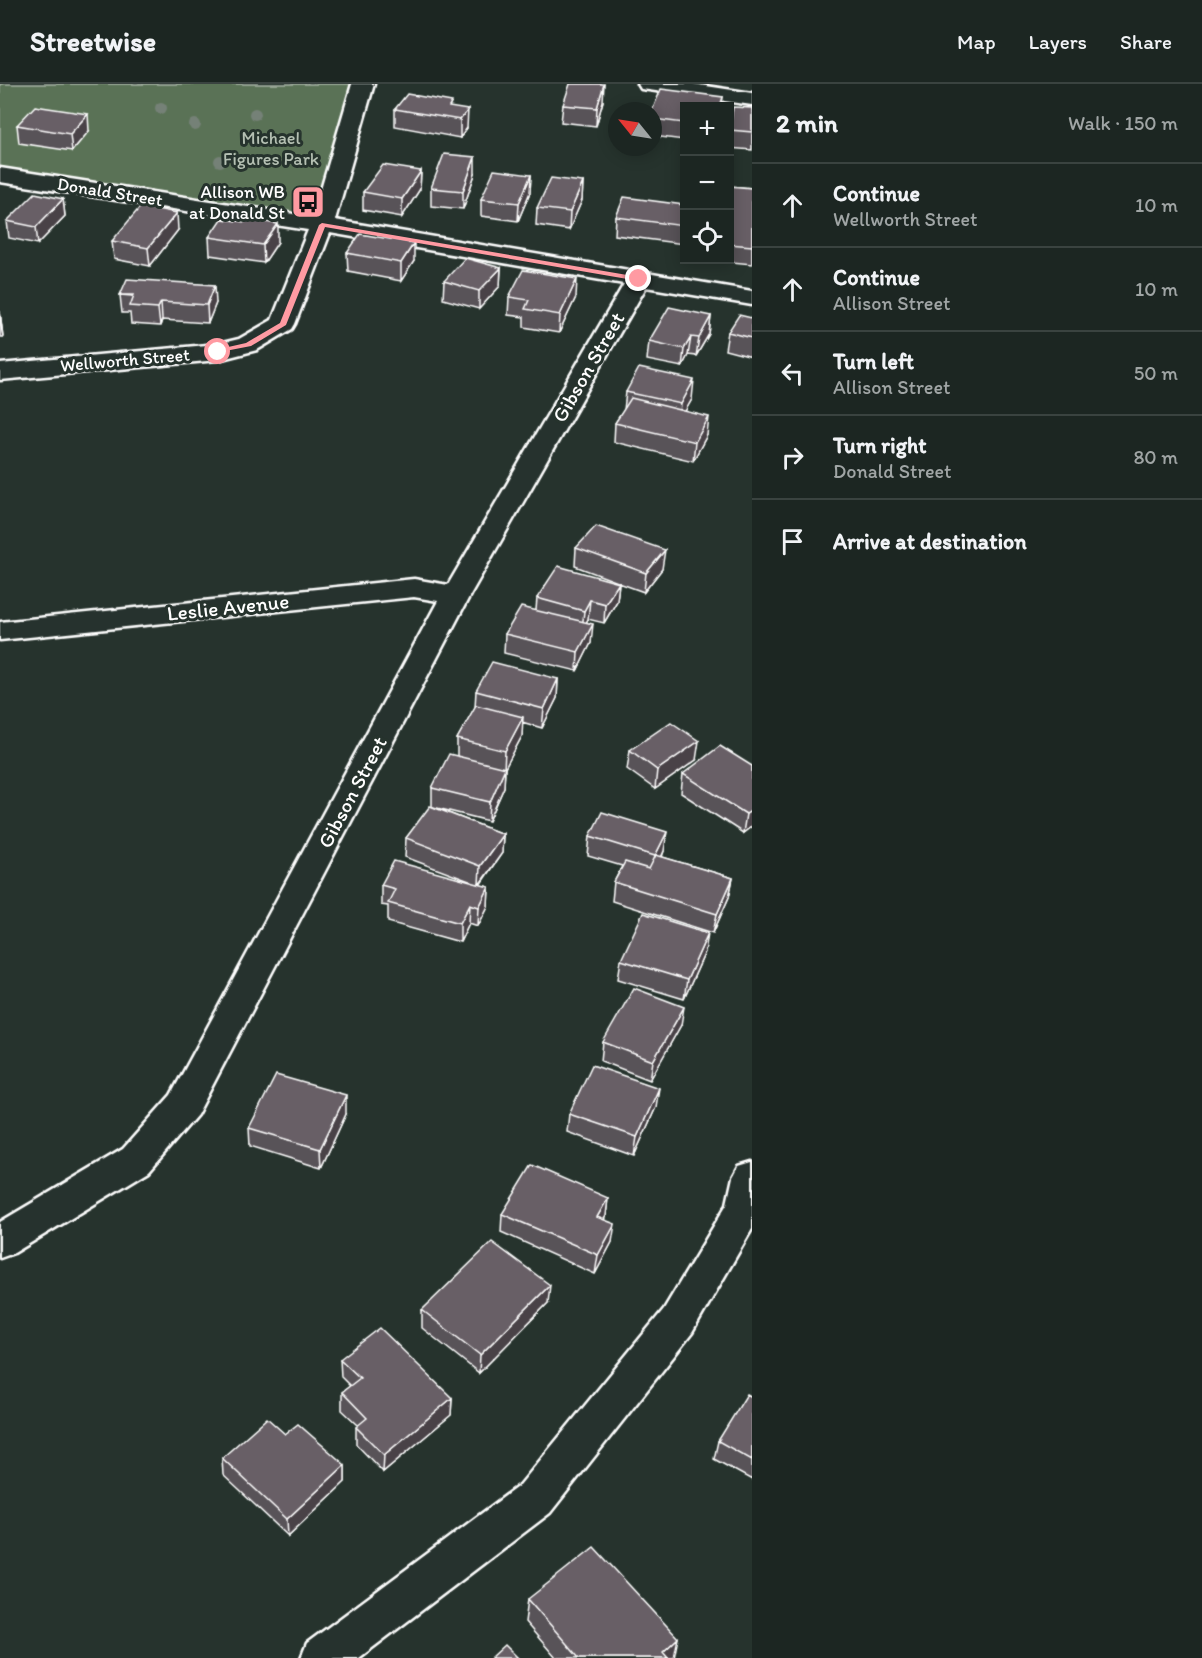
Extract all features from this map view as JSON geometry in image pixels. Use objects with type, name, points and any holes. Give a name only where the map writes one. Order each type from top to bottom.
[{"type":"street","name":"Wellworth Street","points":[[0,372],[218,352],[248,345],[283,324],[322,225],[363,84]]},
{"type":"street","points":[[649,84],[752,99]]},
{"type":"street","name":"Donald Street","points":[[0,175],[322,225],[752,298]]},
{"type":"street","name":"Gibson Street","points":[[0,1242],[136,1160],[184,1105],[456,595],[639,279]]},
{"type":"street","name":"Leslie Avenue","points":[[0,631],[414,588],[456,595]]},
{"type":"street","points":[[323,1658],[535,1499],[678,1321],[750,1198]]},
{"type":"green space","name":"Michael Figures Park","points":[[0,84],[360,84],[315,219],[0,171]]},
{"type":"building","points":[[570,84],[604,84],[597,108],[563,105]]},
{"type":"building","points":[[661,89],[723,97],[721,102],[680,102],[680,122],[662,120],[662,102],[656,102]]},
{"type":"building","points":[[407,94],[452,102],[449,107],[468,110],[460,120],[395,109]]},
{"type":"building","points":[[35,106],[88,114],[70,134],[17,125]]},
{"type":"building","points":[[734,107],[752,108],[752,132],[734,130]]},
{"type":"building","points":[[444,154],[475,157],[463,191],[431,188]]},
{"type":"building","points":[[383,165],[421,171],[402,199],[363,192]]},
{"type":"building","points":[[494,170],[531,175],[519,203],[481,199]]},
{"type":"building","points":[[551,178],[583,182],[570,212],[537,208]]},
{"type":"building","points":[[734,186],[752,188],[752,246],[734,244]]},
{"type":"building","points":[[35,193],[63,199],[36,227],[7,221]]},
{"type":"building","points":[[624,197],[680,204],[680,225],[616,217]]},
{"type":"building","points":[[141,206],[177,213],[148,248],[112,241]]},
{"type":"building","points":[[221,219],[245,222],[247,219],[278,224],[263,245],[209,237]]},
{"type":"building","points":[[360,234],[414,243],[401,263],[347,253]]},
{"type":"building","points":[[465,258],[501,268],[479,291],[444,281]]},
{"type":"building","points":[[523,270],[577,279],[560,315],[525,309],[529,300],[509,297]]},
{"type":"building","points":[[127,279],[215,285],[207,305],[161,302],[158,308],[130,306],[134,295],[120,295]]},
{"type":"building","points":[[669,307],[711,316],[699,338],[691,337],[684,349],[649,341]]},
{"type":"building","points":[[739,315],[752,318],[752,338],[728,332]]},
{"type":"building","points":[[639,368],[694,380],[681,404],[626,392]]},
{"type":"building","points":[[631,398],[709,417],[695,442],[615,423]]},
{"type":"building","points":[[596,526],[665,550],[646,573],[576,548]]},
{"type":"building","points":[[558,566],[619,583],[605,604],[590,600],[584,611],[537,598]]},
{"type":"building","points":[[521,607],[593,624],[578,652],[505,634]]},
{"type":"building","points":[[492,662],[558,679],[544,709],[476,691]]},
{"type":"building","points":[[476,705],[523,717],[505,751],[457,739]]},
{"type":"building","points":[[671,722],[699,741],[657,770],[630,750]]},
{"type":"building","points":[[720,746],[752,766],[752,810],[746,814],[683,774]]},
{"type":"building","points":[[449,754],[505,768],[490,802],[432,788]]},
{"type":"building","points":[[430,806],[503,834],[480,866],[406,838]]},
{"type":"building","points":[[602,812],[667,832],[655,856],[590,836]]},
{"type":"building","points":[[656,855],[733,878],[717,914],[614,882],[625,862],[649,869]]},
{"type":"building","points":[[394,861],[489,887],[479,907],[470,904],[460,923],[388,903],[395,889],[381,885]]},
{"type":"building","points":[[643,913],[708,933],[687,980],[621,960]]},
{"type":"building","points":[[634,988],[684,1007],[653,1061],[603,1042]]},
{"type":"building","points":[[592,1065],[659,1088],[637,1137],[569,1114]]},
{"type":"building","points":[[276,1075],[346,1095],[320,1149],[249,1128]]},
{"type":"building","points":[[532,1165],[608,1198],[597,1217],[615,1224],[598,1255],[502,1214]]},
{"type":"building","points":[[492,1242],[550,1285],[480,1355],[422,1310]]},
{"type":"building","points":[[380,1328],[452,1398],[384,1455],[356,1427],[367,1418],[342,1392],[360,1378],[340,1359]]},
{"type":"building","points":[[747,1394],[752,1397],[752,1460],[718,1441]]},
{"type":"building","points":[[267,1418],[285,1434],[298,1424],[345,1465],[287,1519],[222,1458]]},
{"type":"building","points":[[594,1547],[678,1638],[663,1652],[668,1658],[579,1658],[528,1599]]},
{"type":"building","points":[[505,1645],[518,1658],[491,1658]]},
{"type":"place","name":"Allison WB at Donald St","points":[[308,202]]},
{"type":"route","points":[[218,352],[248,345],[283,324],[322,225],[639,279]]}]
